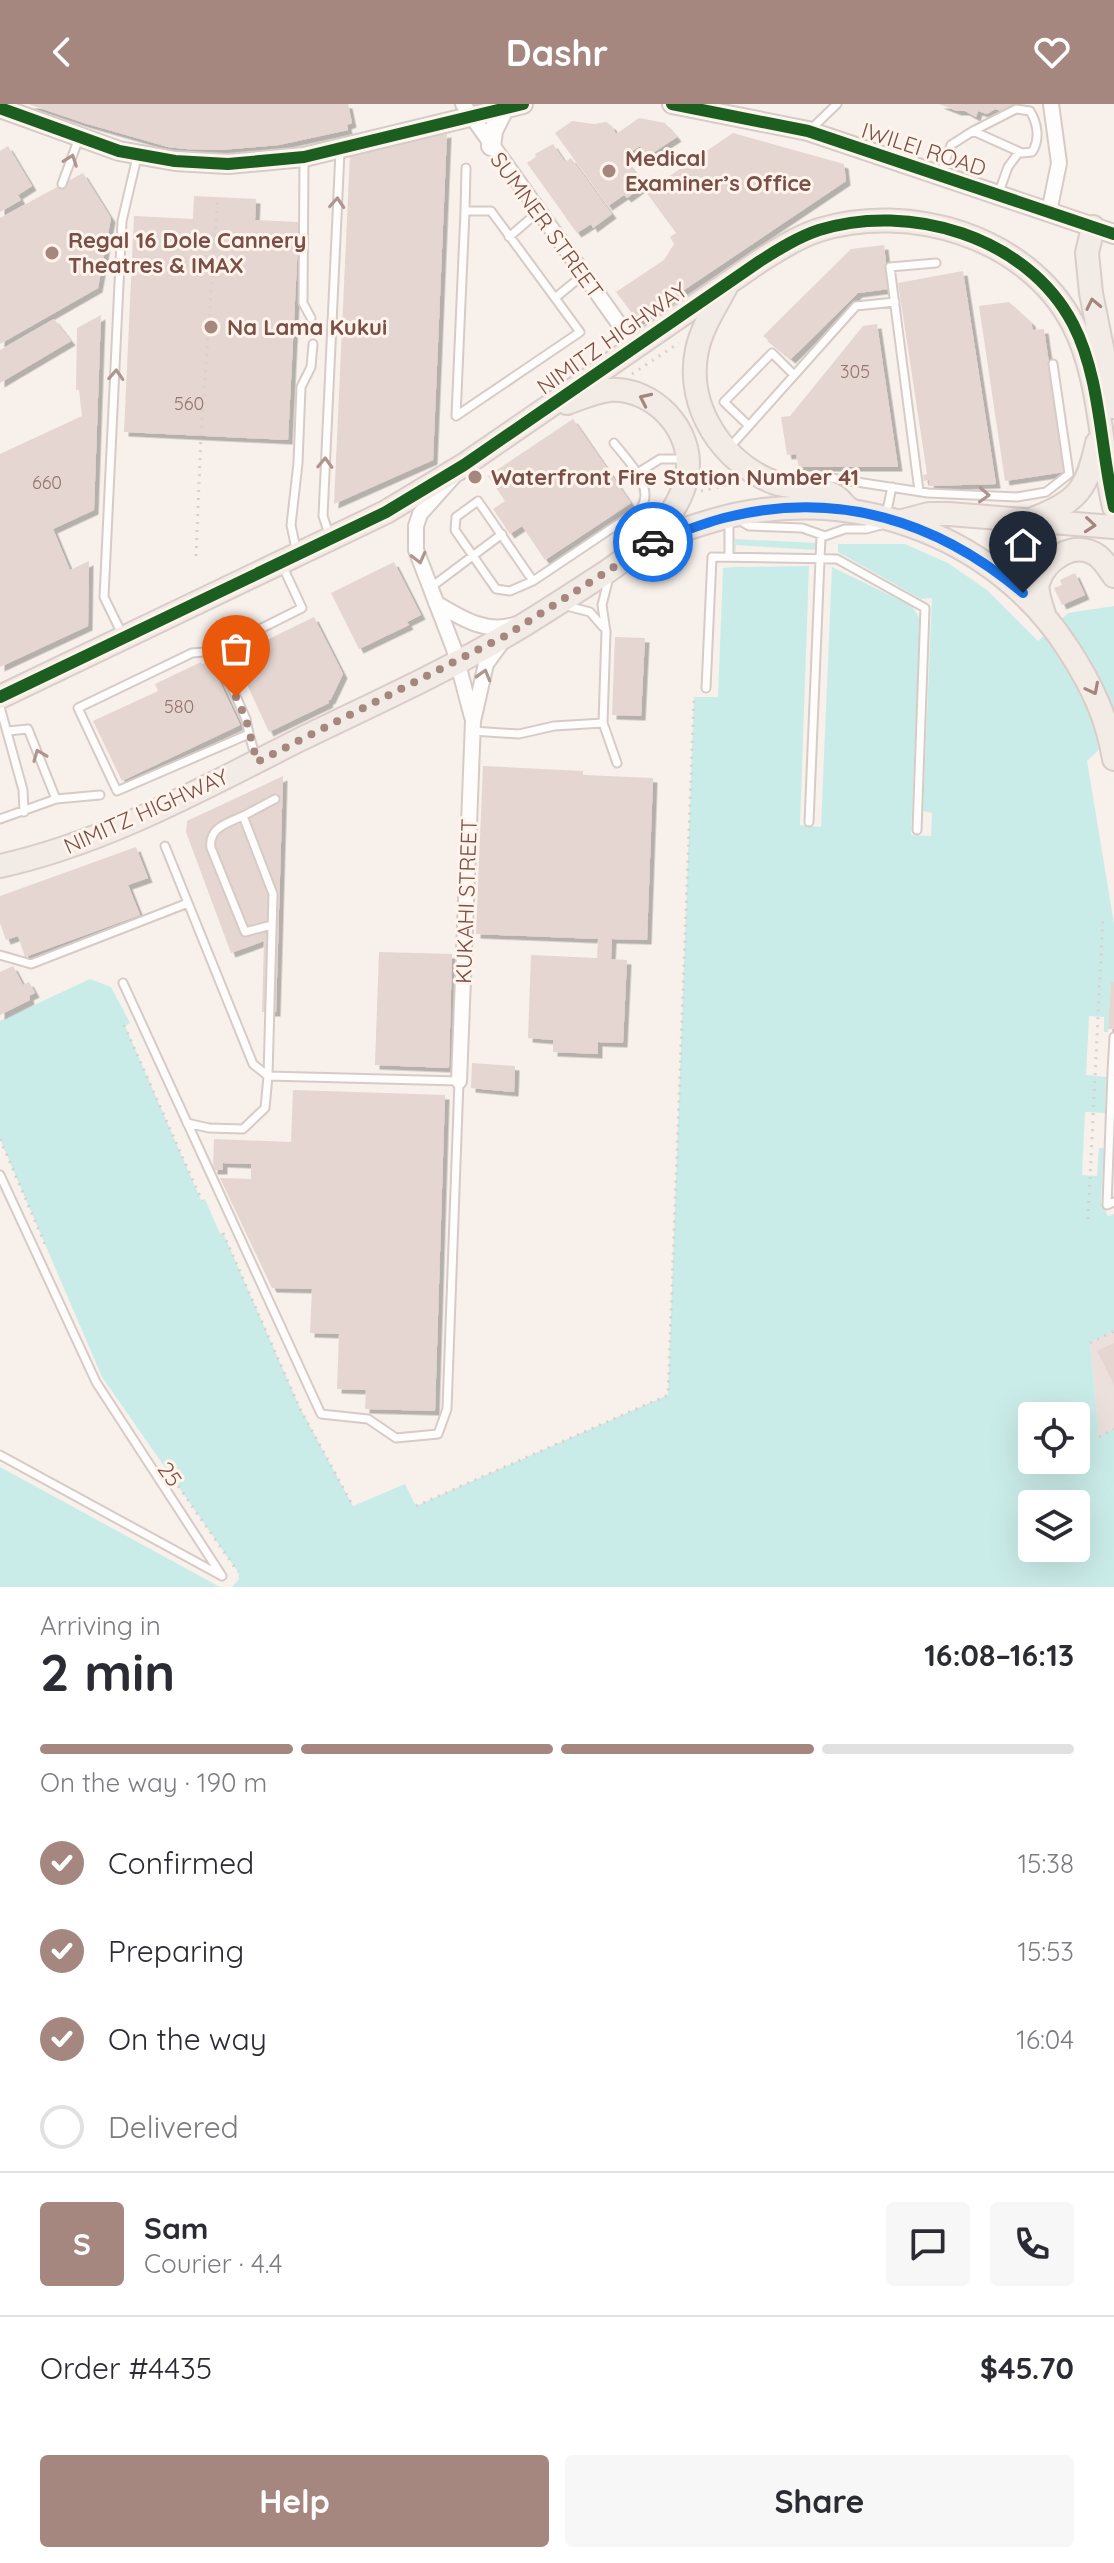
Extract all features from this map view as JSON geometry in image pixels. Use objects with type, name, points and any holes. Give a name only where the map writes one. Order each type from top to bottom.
[{"type":"main road","name":"NIMITZ HIGHWAY","points":[[0,697],[386,512],[464,465],[728,282],[798,238],[839,225],[881,219],[903,220],[965,234],[994,247],[1020,264],[1050,291],[1073,324],[1081,345],[1094,390],[1114,507]]},
{"type":"main road","points":[[1104,231],[1087,253],[1091,293],[1114,407]]},
{"type":"main road","points":[[728,282],[705,326],[695,368],[701,406],[725,451],[760,476],[799,489],[834,494],[851,511]]},
{"type":"main road","points":[[542,412],[611,390],[632,392],[655,402],[673,419],[683,439],[688,459],[687,475],[671,515],[645,545]]},
{"type":"main road","points":[[1021,512],[1058,509],[1081,491],[1090,474],[1101,429]]},
{"type":"main road","points":[[688,459],[725,451]]},
{"type":"main road","points":[[894,519],[929,514],[950,504],[1114,527]]},
{"type":"main road","name":"NIMITZ HIGHWAY","points":[[3,867],[115,827],[257,762],[456,663],[557,604],[645,545],[729,516],[798,508],[851,511],[894,519],[942,538],[983,561],[1023,593],[1049,620],[1084,672],[1100,702],[1114,759]]},
{"type":"main road","points":[[1049,620],[1038,597],[1038,583],[1047,564],[1060,555],[1075,550],[1094,553],[1114,576]]},
{"type":"street","points":[[0,108],[137,155],[215,164],[304,157],[466,110],[504,109],[523,104]]},
{"type":"street","name":"IWILEI ROAD","points":[[672,104],[725,108],[808,131],[1104,231]]},
{"type":"street","points":[[1049,212],[1059,163],[1051,104]]},
{"type":"street","points":[[491,146],[493,131],[504,109]]},
{"type":"street","name":"SUMNER STREET","points":[[466,110],[634,345]]},
{"type":"street","name":"KUKAHI STREET","points":[[464,465],[426,504],[416,526],[416,550],[454,649],[473,726]]},
{"type":"street","points":[[436,603],[466,622],[485,627],[508,627],[535,617]]},
{"type":"street","name":"KUKAHI STREET","points":[[459,1081],[473,726],[486,664],[507,635]]},
{"type":"lane","points":[[808,131],[837,104]]},
{"type":"lane","points":[[940,175],[951,145],[973,131],[1016,109],[1030,108],[1038,138],[1032,152],[1019,152],[973,131]]},
{"type":"lane","points":[[62,184],[80,137]]},
{"type":"lane","points":[[331,540],[323,516],[341,148]]},
{"type":"lane","points":[[998,195],[1008,167],[1019,152]]},
{"type":"lane","points":[[124,638],[104,597],[122,221],[137,155]]},
{"type":"lane","points":[[304,157],[303,303],[311,318]]},
{"type":"lane","points":[[465,211],[491,211],[580,332],[456,416],[466,168]]},
{"type":"lane","points":[[509,237],[538,212]]},
{"type":"lane","points":[[919,491],[890,267],[936,263]]},
{"type":"lane","points":[[555,298],[583,275]]},
{"type":"lane","points":[[725,451],[856,306],[895,302]]},
{"type":"lane","points":[[249,734],[117,791],[78,708],[192,653],[216,651],[302,608],[289,559],[301,387],[311,367],[313,344]]},
{"type":"lane","points":[[748,425],[724,402],[772,353],[794,375]]},
{"type":"lane","points":[[1021,512],[1069,474],[1053,364]]},
{"type":"lane","points":[[533,581],[478,501],[458,514],[454,521],[455,530],[500,591],[510,591],[533,581],[643,507],[647,494],[614,443]]},
{"type":"lane","points":[[636,474],[660,459],[688,459]]},
{"type":"lane","points":[[799,489],[818,476],[919,491],[950,504]]},
{"type":"lane","points":[[729,556],[729,516],[749,526],[802,528],[821,536],[845,529],[875,528],[894,519],[892,487]]},
{"type":"lane","points":[[429,588],[502,534]]},
{"type":"lane","points":[[809,822],[821,536]]},
{"type":"lane","points":[[706,688],[712,557],[837,559],[925,608],[917,830]]},
{"type":"lane","points":[[613,568],[602,605],[606,632],[603,723],[617,763]]},
{"type":"lane","points":[[557,604],[590,612],[606,632]]},
{"type":"lane","points":[[216,651],[246,719],[257,762]]},
{"type":"lane","points":[[0,707],[23,790],[24,812]]},
{"type":"lane","points":[[473,726],[519,734],[554,726],[603,723]]},
{"type":"lane","points":[[8,731],[28,729],[56,799]]},
{"type":"lane","points":[[0,819],[56,799],[100,795]]},
{"type":"lane","points":[[272,925],[245,932],[210,839],[214,830],[275,799]]},
{"type":"lane","points":[[187,1123],[209,1128],[243,1129],[265,1108],[273,894],[243,816]]},
{"type":"lane","points":[[123,983],[321,1414],[368,1419],[396,1438],[438,1434],[447,1409],[459,1081],[268,1076],[253,1064],[165,846]]},
{"type":"lane","points":[[0,955],[31,964],[188,903]]},
{"type":"lane","points":[[1114,1037],[1107,1205],[1114,1202]]},
{"type":"lane","points":[[0,1175],[96,1382],[222,1576],[0,1455]]},
{"type":"path","points":[[196,556],[201,435],[218,197]]},
{"type":"path","points":[[627,378],[690,336]]},
{"type":"path","points":[[690,493],[743,481]]},
{"type":"path","points":[[416,1506],[668,1395],[694,697]]},
{"type":"path","points":[[1088,1219],[1103,916]]},
{"type":"path","points":[[124,1025],[202,1201]]},
{"type":"path","points":[[223,1233],[300,1409],[353,1506]]},
{"type":"path","points":[[1090,1343],[1114,1331]]},
{"type":"path","points":[[1099,1437],[1114,1429]]},
{"type":"shaded area","points":[[1114,1331],[1114,1429],[1099,1437],[1090,1343]]},
{"type":"water","points":[[735,539],[905,544],[948,563],[987,590],[1038,641],[1068,613],[1114,606],[1114,735],[1087,761],[1114,924],[1114,982],[1111,983],[1108,1032],[1104,1032],[1104,1017],[1089,1016],[1086,1075],[1106,1077],[1105,1113],[1085,1112],[1082,1175],[1097,1176],[1099,1148],[1104,1148],[1101,1202],[1108,1216],[1114,1214],[1114,1331],[1090,1343],[1099,1436],[1114,1429],[1114,1587],[232,1587],[239,1579],[238,1572],[102,1377],[0,1139],[0,1021],[90,979],[111,987],[130,1023],[125,1026],[201,1200],[205,1199],[220,1234],[223,1233],[300,1408],[353,1506],[405,1484],[416,1506],[668,1395],[694,697],[718,697],[723,568],[735,567]]},
{"type":"water","points":[[0,1467],[220,1587],[0,1587]]},
{"type":"pier","points":[[817,543],[838,544],[838,552],[921,599],[932,598],[923,811],[932,813],[931,836],[911,835],[920,619],[912,606],[832,567],[821,827],[800,825],[809,566],[735,567],[736,545],[816,550]]},
{"type":"building","points":[[28,104],[348,104],[352,123],[347,125],[348,130],[279,145],[220,150],[185,149],[84,123]]},
{"type":"building","points":[[939,104],[1015,104],[987,114],[978,111],[976,117]]},
{"type":"building","name":"Medical Examiner’s Office","points":[[639,118],[665,123],[677,137],[648,156],[640,146],[623,157],[645,185],[627,198],[624,195],[608,206],[555,133],[572,121],[606,122],[616,134]]},
{"type":"building","points":[[447,133],[433,460],[334,504],[350,154]]},
{"type":"building","points":[[733,133],[844,164],[846,181],[638,321],[616,292],[664,260],[674,244],[670,237],[676,233],[646,192]]},
{"type":"building","points":[[553,144],[565,162],[571,158],[612,214],[593,228],[591,224],[577,233],[527,163],[536,157],[535,154]]},
{"type":"building","points":[[8,146],[32,186],[18,195],[21,200],[0,212],[0,151]]},
{"type":"building","name":"Regal 16 Dole Cannery Theatres & IMAX","points":[[83,173],[111,218],[98,288],[0,344],[0,218]]},
{"type":"building","name":"Na Lama Kukui","points":[[194,196],[256,199],[255,220],[299,222],[288,440],[124,432],[134,216],[193,219]]},
{"type":"building","points":[[884,245],[889,289],[858,293],[791,359],[763,336],[851,249]]},
{"type":"building","points":[[963,271],[996,484],[930,486],[923,475],[927,474],[898,283]]},
{"type":"building","points":[[1009,302],[1031,322],[1033,330],[1044,329],[1065,472],[1005,481],[979,306]]},
{"type":"building","points":[[101,315],[94,510],[53,529],[70,570],[89,561],[88,626],[0,667],[0,454],[82,416],[79,390],[76,390],[77,328]]},
{"type":"building","points":[[54,319],[71,341],[0,383],[0,350]]},
{"type":"building","points":[[877,324],[898,467],[799,467],[796,454],[787,455],[781,417],[790,416],[863,326]]},
{"type":"building","points":[[573,419],[631,503],[545,560],[522,526],[510,534],[493,509],[505,501],[488,476]]},
{"type":"building","points":[[394,562],[421,615],[407,622],[409,625],[359,649],[331,593]]},
{"type":"building","points":[[1075,573],[1085,595],[1062,605],[1054,588],[1062,585],[1060,580]]},
{"type":"building","points":[[314,617],[343,674],[329,703],[269,732],[234,656]]},
{"type":"building","points":[[615,637],[645,638],[641,716],[612,715]]},
{"type":"building","points":[[210,661],[240,725],[122,781],[93,721],[158,691],[155,684],[201,662]]},
{"type":"building","points":[[483,766],[653,778],[647,940],[612,939],[611,959],[627,960],[623,1043],[598,1042],[598,1054],[553,1052],[553,1040],[528,1038],[531,955],[597,958],[598,939],[476,934]]},
{"type":"building","points":[[283,776],[276,1012],[262,1012],[264,941],[231,953],[186,832],[187,821]]},
{"type":"building","points":[[136,847],[148,878],[128,885],[140,915],[25,957],[18,936],[6,940],[0,923],[0,896]]},
{"type":"building","points":[[379,952],[452,954],[449,1068],[375,1065]]},
{"type":"building","points":[[13,966],[23,985],[29,982],[35,993],[29,996],[30,1000],[0,1015],[0,972]]},
{"type":"building","points":[[1111,982],[1114,982],[1114,1029],[1108,1029]]},
{"type":"building","points":[[472,1063],[515,1066],[514,1092],[471,1088]]},
{"type":"building","points":[[293,1090],[445,1095],[435,1411],[365,1409],[366,1390],[337,1389],[339,1334],[310,1333],[312,1289],[272,1288],[220,1178],[251,1179],[251,1164],[223,1163],[223,1170],[213,1170],[214,1139],[291,1142]]},
{"type":"building","points":[[1114,1343],[1114,1385],[1097,1351]]},
{"type":"cycle path","points":[[0,108],[119,151],[175,161],[228,164],[304,157],[523,104]]},
{"type":"cycle path","points":[[672,104],[808,131],[1114,234]]},
{"type":"cycle path","points":[[0,697],[386,512],[464,465],[774,252],[811,233],[854,222],[890,220],[927,224],[962,234],[996,248],[1027,268],[1053,294],[1073,324],[1089,367],[1114,507]]},
{"type":"way so far","points":[[236,697],[246,719],[257,762],[507,635],[653,542]]},
{"type":"place","name":"Medical Examiner’s Office","points":[[609,171]]},
{"type":"place","name":"Regal 16 Dole Cannery Theatres & IMAX","points":[[52,253]]},
{"type":"place","name":"Na Lama Kukui","points":[[211,327]]},
{"type":"place","name":"Waterfront Fire Station Number 41","points":[[475,477]]},
{"type":"route","points":[[653,542],[707,522],[751,512],[798,508],[851,511],[902,521],[942,538],[983,561],[1023,593]]}]
